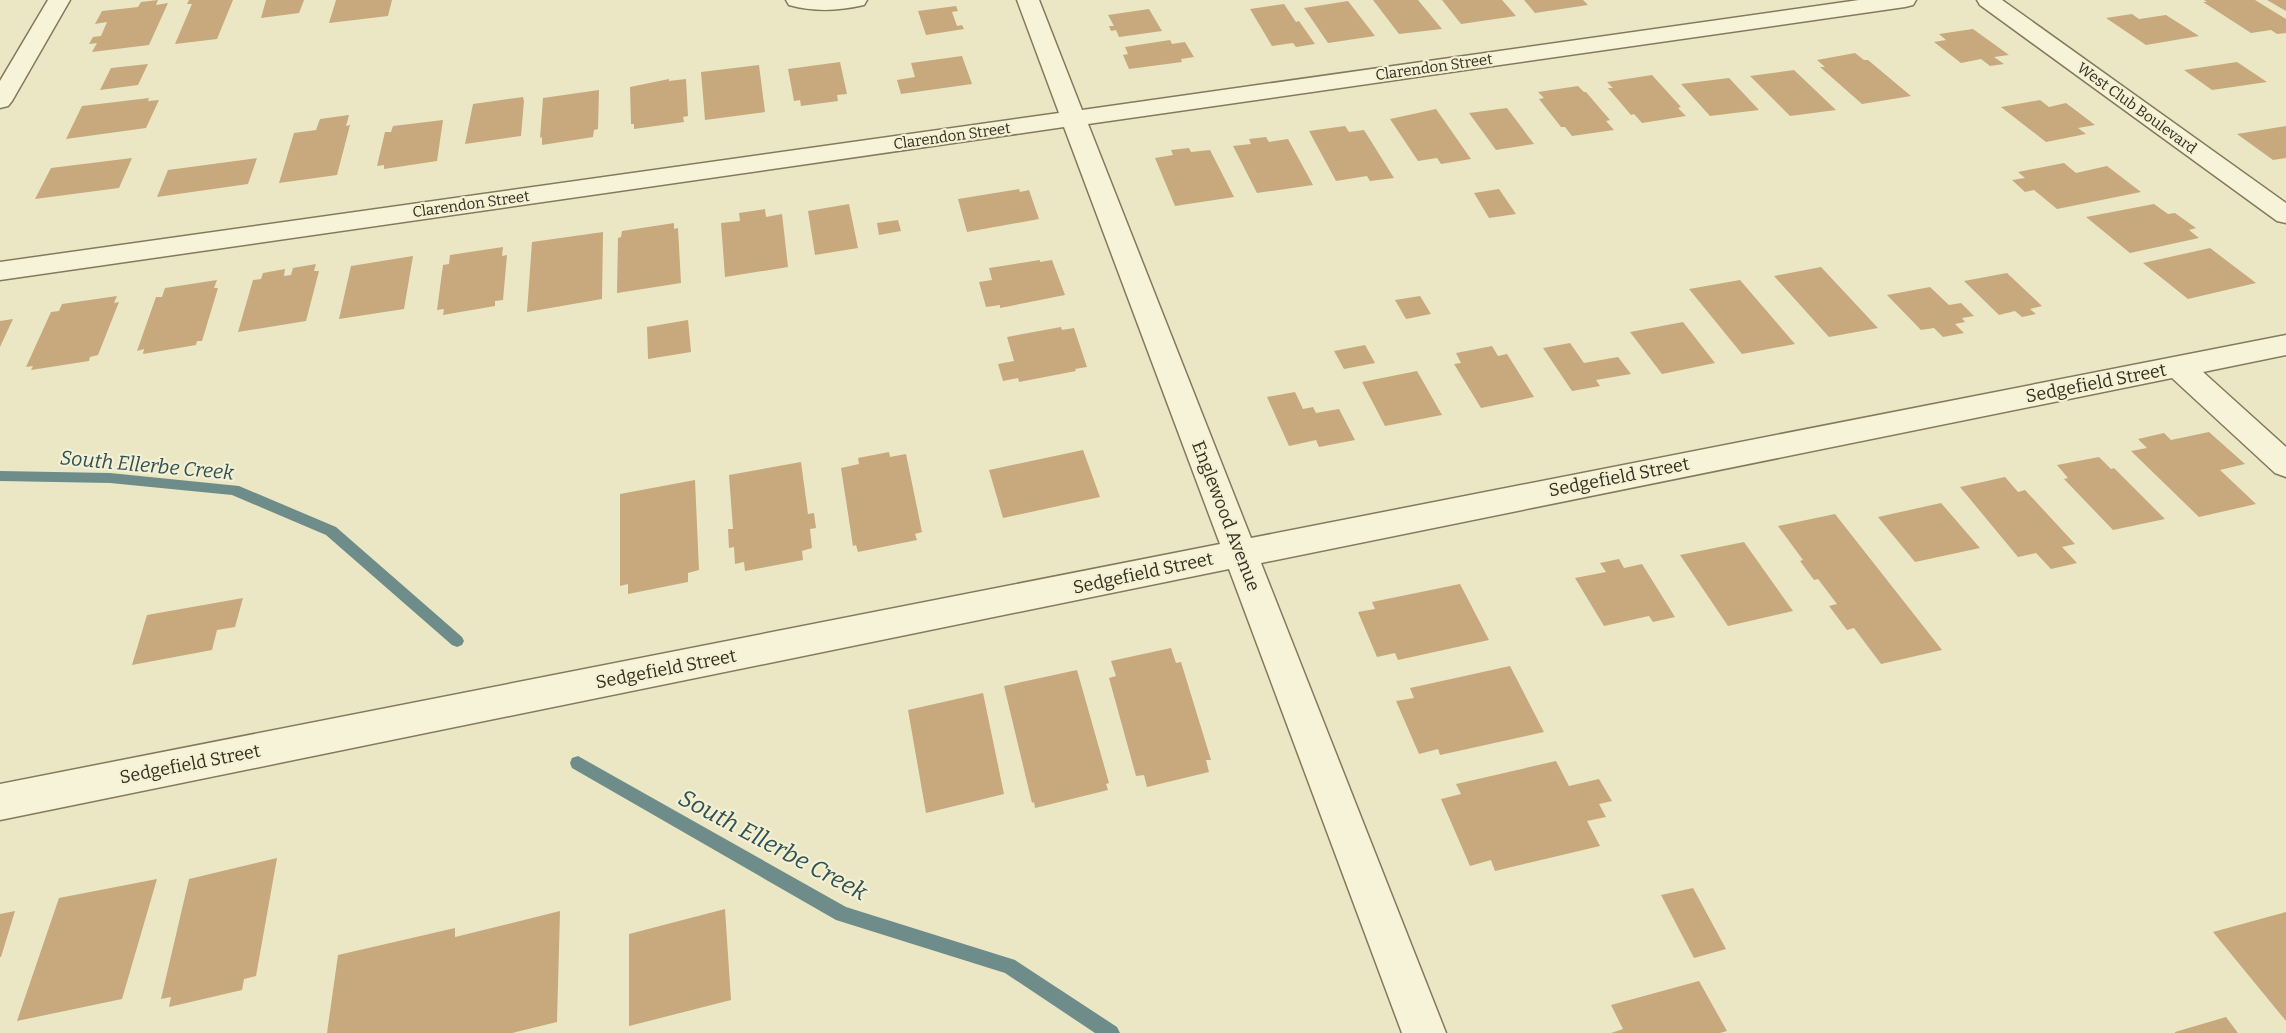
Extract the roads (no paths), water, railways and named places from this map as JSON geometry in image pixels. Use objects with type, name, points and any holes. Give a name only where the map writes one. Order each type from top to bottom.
[{"type":"street","points":[[0,101],[59,0]]},
{"type":"street","points":[[797,0],[810,4],[828,4],[856,0]]},
{"type":"street","name":"Englewood Avenue","points":[[1028,0],[1424,1033]]},
{"type":"street","name":"Clarendon Street","points":[[0,271],[1073,119],[1854,3],[1905,0]]},
{"type":"street","name":"West Club Boulevard","points":[[1988,0],[2286,215]]},
{"type":"street","name":"Sedgefield Street","points":[[0,802],[1082,586],[1240,552],[2286,345]]},
{"type":"street","points":[[2178,366],[2286,465]]},
{"type":"waterway","name":"South Ellerbe Creek","points":[[0,476],[110,478],[234,490],[331,531],[457,641]]},
{"type":"waterway","name":"South Ellerbe Creek","points":[[578,763],[842,914],[1009,966],[1111,1033]]}]
